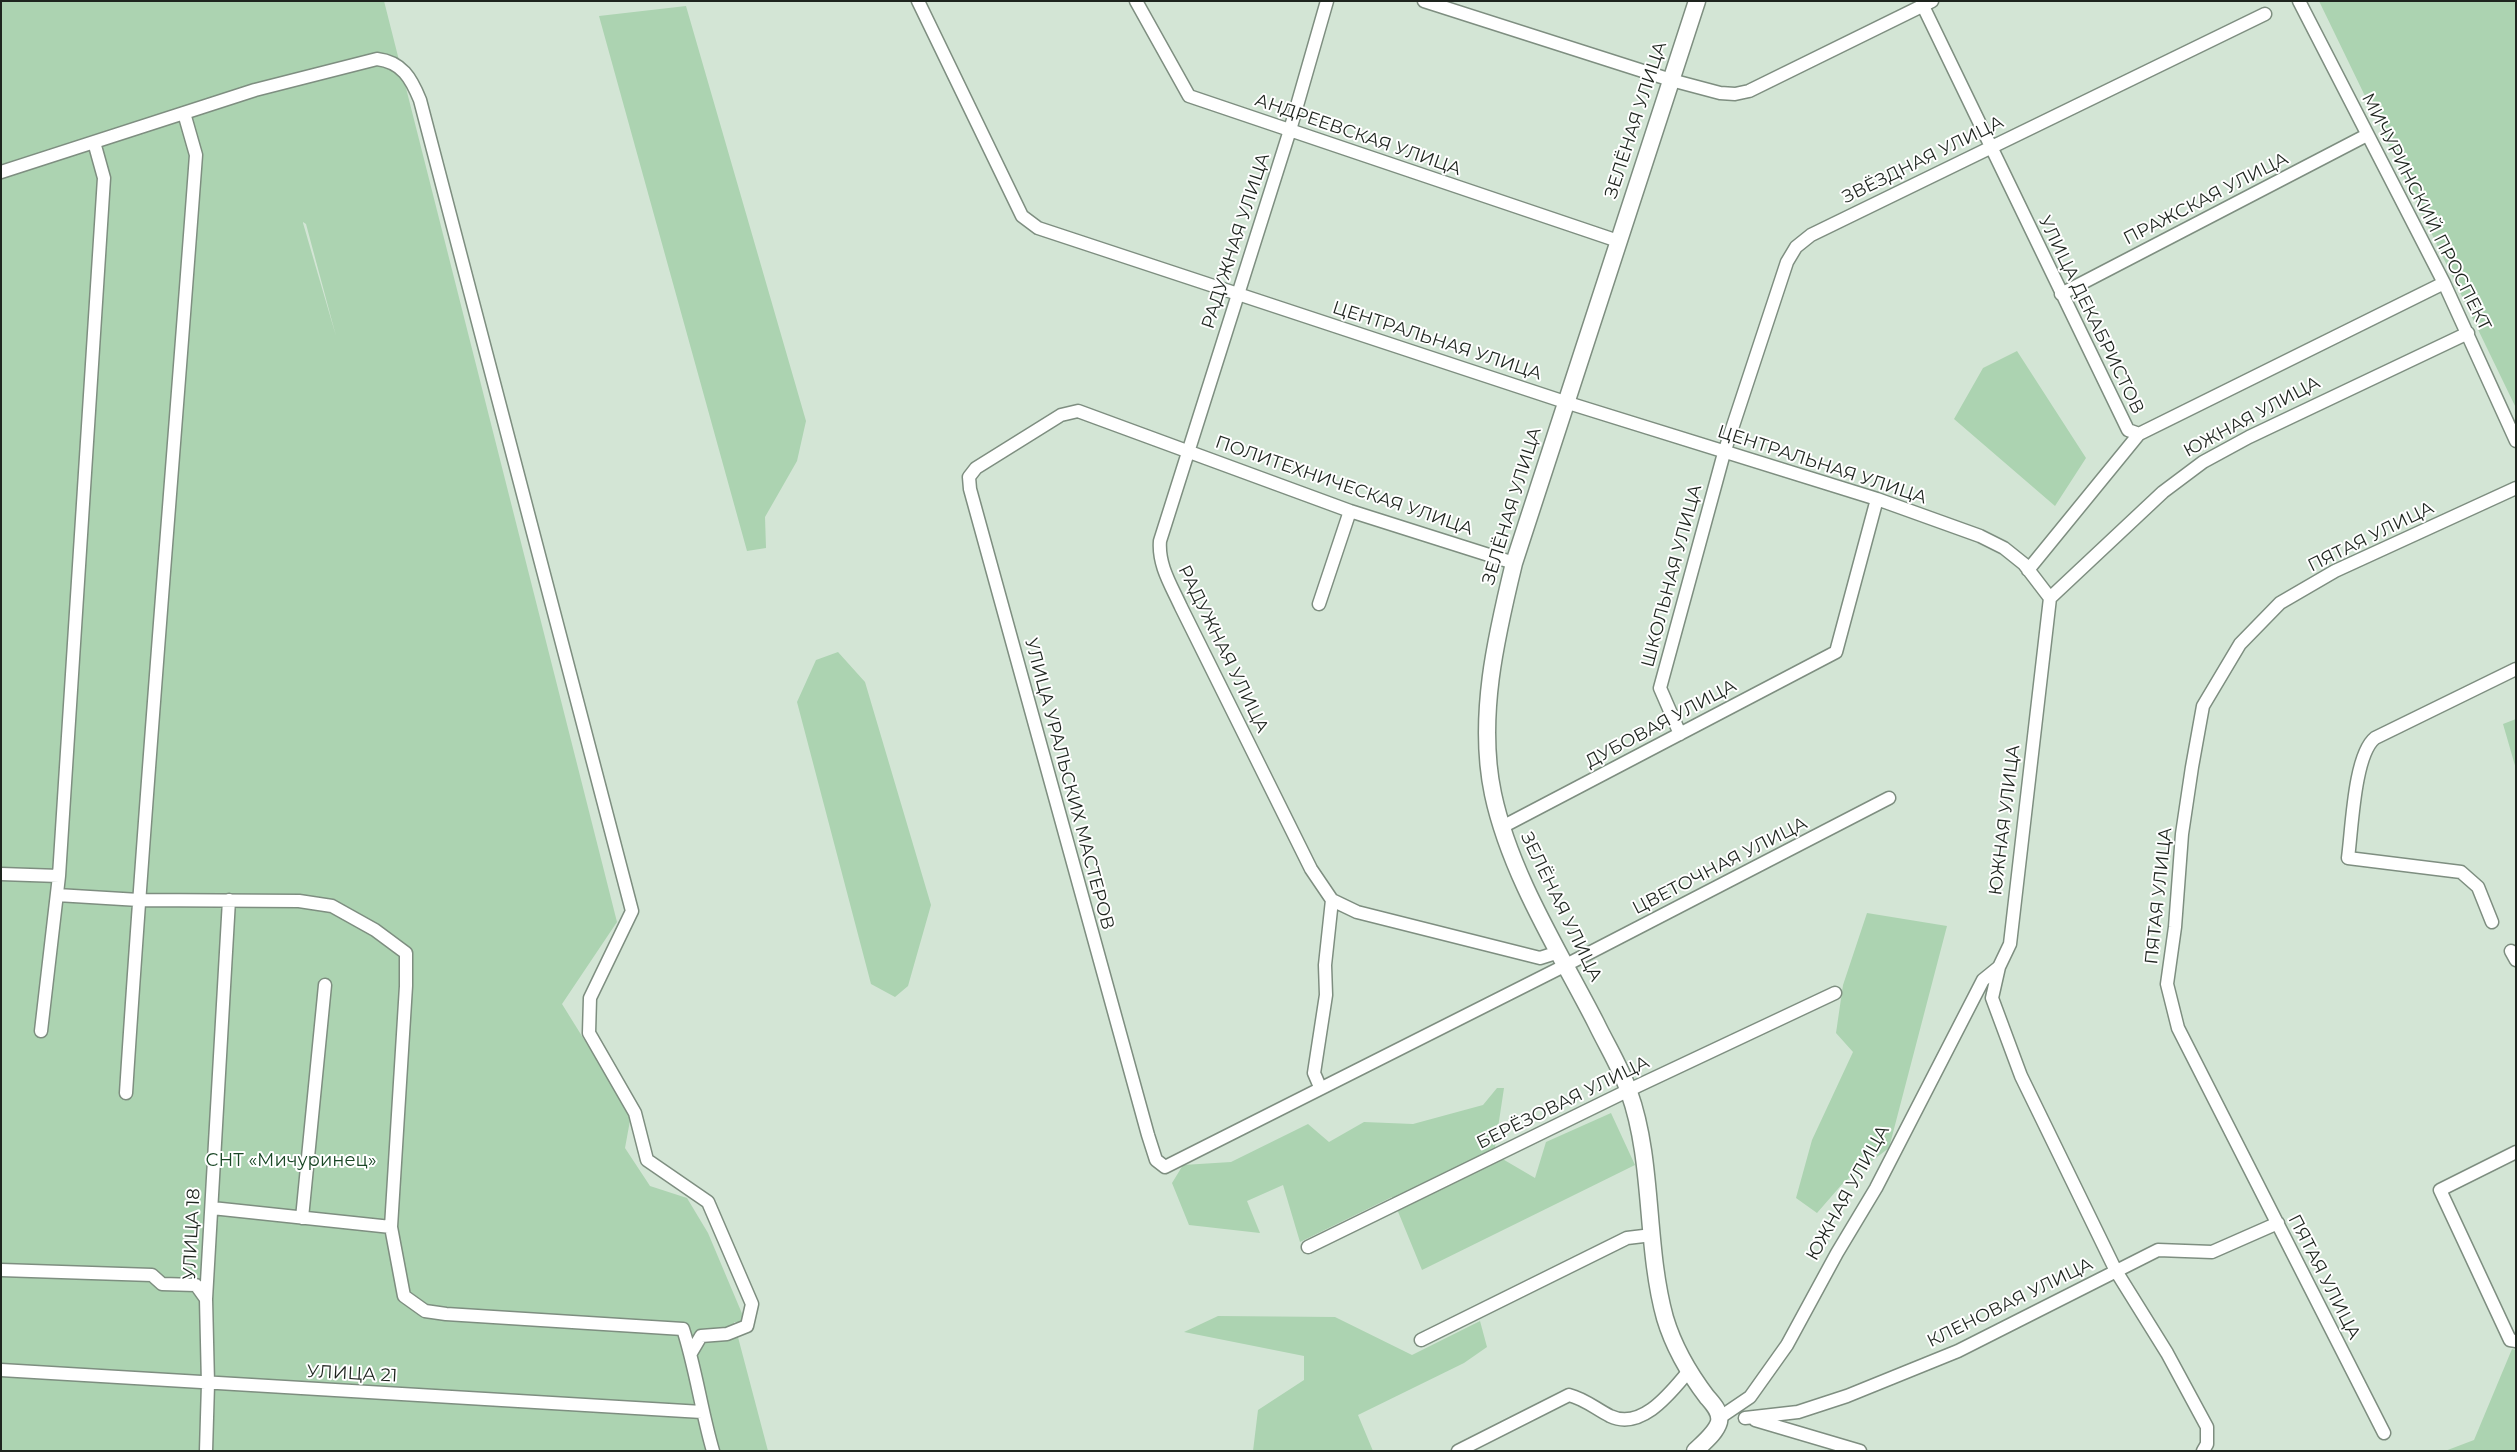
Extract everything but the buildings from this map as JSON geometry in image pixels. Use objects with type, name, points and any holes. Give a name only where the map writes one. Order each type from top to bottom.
[{"type":"street","name":"ЦЕНТРАЛЬНАЯ УЛИЦА","points":[[918,1],[1022,216],[1038,228],[1565,402],[1877,500],[1980,536],[2004,548],[2028,570],[2050,598]]},
{"type":"street","name":"АНДРЕЕВСКАЯ УЛИЦА","points":[[1136,1],[1189,96],[1618,240]]},
{"type":"street","name":"РАДУЖНАЯ УЛИЦА","points":[[1327,1],[1290,130],[1160,541],[1159,554],[1165,573],[1311,869],[1332,900]]},
{"type":"street","points":[[1424,1],[1671,80],[1720,93],[1735,94],[1749,91],[1927,4]]},
{"type":"street","name":"ЗЕЛЁНАЯ УЛИЦА","points":[[1697,1],[1514,563],[1501,618],[1488,717],[1488,756],[1493,792],[1502,827],[1516,866],[1629,1090],[1637,1116],[1664,1315],[1674,1345],[1688,1372],[1715,1406],[1719,1418]]},
{"type":"street","name":"МИЧУРИНСКИЙ ПРОСПЕКТ","points":[[2299,1],[2444,284],[2516,441]]},
{"type":"street","name":"УЛИЦА ДЕКАБРИСТОВ","points":[[1927,4],[1990,146],[2128,430],[2139,434],[2444,284]]},
{"type":"street","name":"ЗВЁЗДНАЯ УЛИЦА","points":[[1724,453],[1788,262],[1796,247],[1811,235],[1990,146],[2265,14]]},
{"type":"street","points":[[1,172],[255,90],[377,59],[388,60],[400,66],[411,79],[420,100],[632,911],[590,998],[589,1033],[635,1113],[647,1160],[708,1202],[752,1304],[747,1326],[727,1334],[701,1336],[691,1353]]},
{"type":"street","points":[[126,1093],[196,155],[184,113]]},
{"type":"street","name":"ПРАЖСКАЯ УЛИЦА","points":[[2061,294],[2367,135]]},
{"type":"street","points":[[41,1031],[59,876],[104,178],[94,142]]},
{"type":"street","name":"ЮЖНАЯ УЛИЦА","points":[[1695,1451],[1715,1429],[1719,1418],[1750,1397],[1787,1345],[1837,1253],[1876,1188],[1983,980],[1999,967],[2010,944],[2050,598],[2162,492],[2203,462],[2249,437],[2468,333]]},
{"type":"street","name":"УЛИЦА УРАЛЬСКИХ МАСТЕРОВ","points":[[1190,451],[1078,411],[1062,415],[976,468],[969,477],[970,489],[1156,1160],[1165,1166],[1320,1087]]},
{"type":"street","points":[[2028,570],[2139,434]]},
{"type":"street","name":"ПОЛИТЕХНИЧЕСКАЯ УЛИЦА","points":[[1190,451],[1350,511],[1514,563]]},
{"type":"street","name":"ШКОЛЬНАЯ УЛИЦА","points":[[1680,734],[1660,688],[1724,453]]},
{"type":"street","name":"ПЯТАЯ УЛИЦА","points":[[2384,1433],[2178,1028],[2166,984],[2175,927],[2182,834],[2203,706],[2240,644],[2280,603],[2335,571],[2516,488]]},
{"type":"street","name":"ДУБОВАЯ УЛИЦА","points":[[1502,827],[1836,652],[1877,500]]},
{"type":"street","points":[[1319,604],[1350,511]]},
{"type":"street","points":[[2492,922],[2478,887],[2461,872],[2348,858],[2360,764],[2368,744],[2375,738],[2516,669]]},
{"type":"street","name":"ЦВЕТОЧНАЯ УЛИЦА","points":[[1563,959],[1890,798]]},
{"type":"street","points":[[1,874],[59,876]]},
{"type":"street","points":[[56,896],[139,900],[299,901],[332,906],[375,930],[406,953],[406,986],[391,1227],[404,1296],[425,1311],[683,1329],[691,1353],[702,1412],[712,1451]]},
{"type":"street","name":"УЛИЦА 18","points":[[206,1451],[208,1384],[206,1300],[229,900]]},
{"type":"street","points":[[1332,900],[1357,912],[1540,958],[1563,959],[1320,1087],[1314,1074],[1326,994],[1326,964],[1332,900]]},
{"type":"street","name":"КЛЕНОВАЯ УЛИЦА","points":[[1745,1418],[1798,1412],[1847,1396],[1958,1350],[2116,1271],[2021,1076],[1992,998],[1999,967]]},
{"type":"street","points":[[302,1218],[325,985]]},
{"type":"street","name":"БЕРЁЗОВАЯ УЛИЦА","points":[[1308,1248],[1629,1090],[1835,993]]},
{"type":"street","points":[[2516,1152],[2440,1190],[2510,1340],[2516,1341]]},
{"type":"street","points":[[212,1208],[391,1227]]},
{"type":"street","points":[[2203,1451],[2207,1444],[2206,1427],[2167,1353],[2116,1271],[2158,1250],[2212,1252],[2278,1223]]},
{"type":"street","points":[[1422,1340],[1627,1238],[1652,1235]]},
{"type":"street","points":[[1,1270],[152,1275],[162,1284],[196,1285],[206,1300]]},
{"type":"street","name":"УЛИЦА 21","points":[[1,1370],[208,1384],[702,1412]]},
{"type":"street","points":[[1458,1451],[1569,1395],[1583,1399],[1612,1417],[1629,1419],[1645,1414],[1668,1396],[1688,1372]]},
{"type":"street","points":[[1719,1418],[1745,1418],[1860,1451]]},
{"type":"green space","name":"СНТ «Мичуринец»","points":[[1,1],[384,1],[617,922],[562,1004],[631,1115],[625,1148],[650,1186],[687,1198],[708,1233],[746,1323],[734,1322],[768,1451],[1,1451]],"holes":[[[303,222],[306,224],[336,336]]]},
{"type":"green space","points":[[2319,1],[2516,1],[2516,408]]},
{"type":"green space","points":[[686,6],[806,421],[797,461],[765,517],[766,548],[747,551],[599,16]]},
{"type":"green space","points":[[2017,351],[2086,458],[2055,506],[1954,419],[1983,368]]},
{"type":"green space","points":[[838,652],[865,682],[931,905],[908,986],[895,997],[871,984],[797,702],[816,660]]},
{"type":"green space","points":[[2516,719],[2516,769],[2503,724]]},
{"type":"green space","points":[[1867,913],[1947,926],[1889,1148],[1844,1182],[1817,1213],[1796,1198],[1812,1140],[1853,1052],[1836,1033],[1843,985]]},
{"type":"green space","points":[[1497,1088],[1504,1088],[1494,1154],[1535,1178],[1546,1142],[1611,1113],[1635,1165],[1422,1270],[1392,1197],[1300,1242],[1283,1185],[1247,1201],[1260,1233],[1189,1225],[1172,1183],[1183,1165],[1231,1162],[1308,1124],[1329,1142],[1364,1122],[1413,1124],[1483,1105]]},
{"type":"green space","points":[[1218,1316],[1335,1317],[1412,1355],[1480,1321],[1487,1347],[1464,1363],[1358,1415],[1373,1451],[1253,1451],[1258,1410],[1304,1380],[1304,1356],[1184,1332]]},
{"type":"green space","points":[[2512,1349],[2516,1350],[2516,1451],[2445,1451],[2474,1440]]}]
